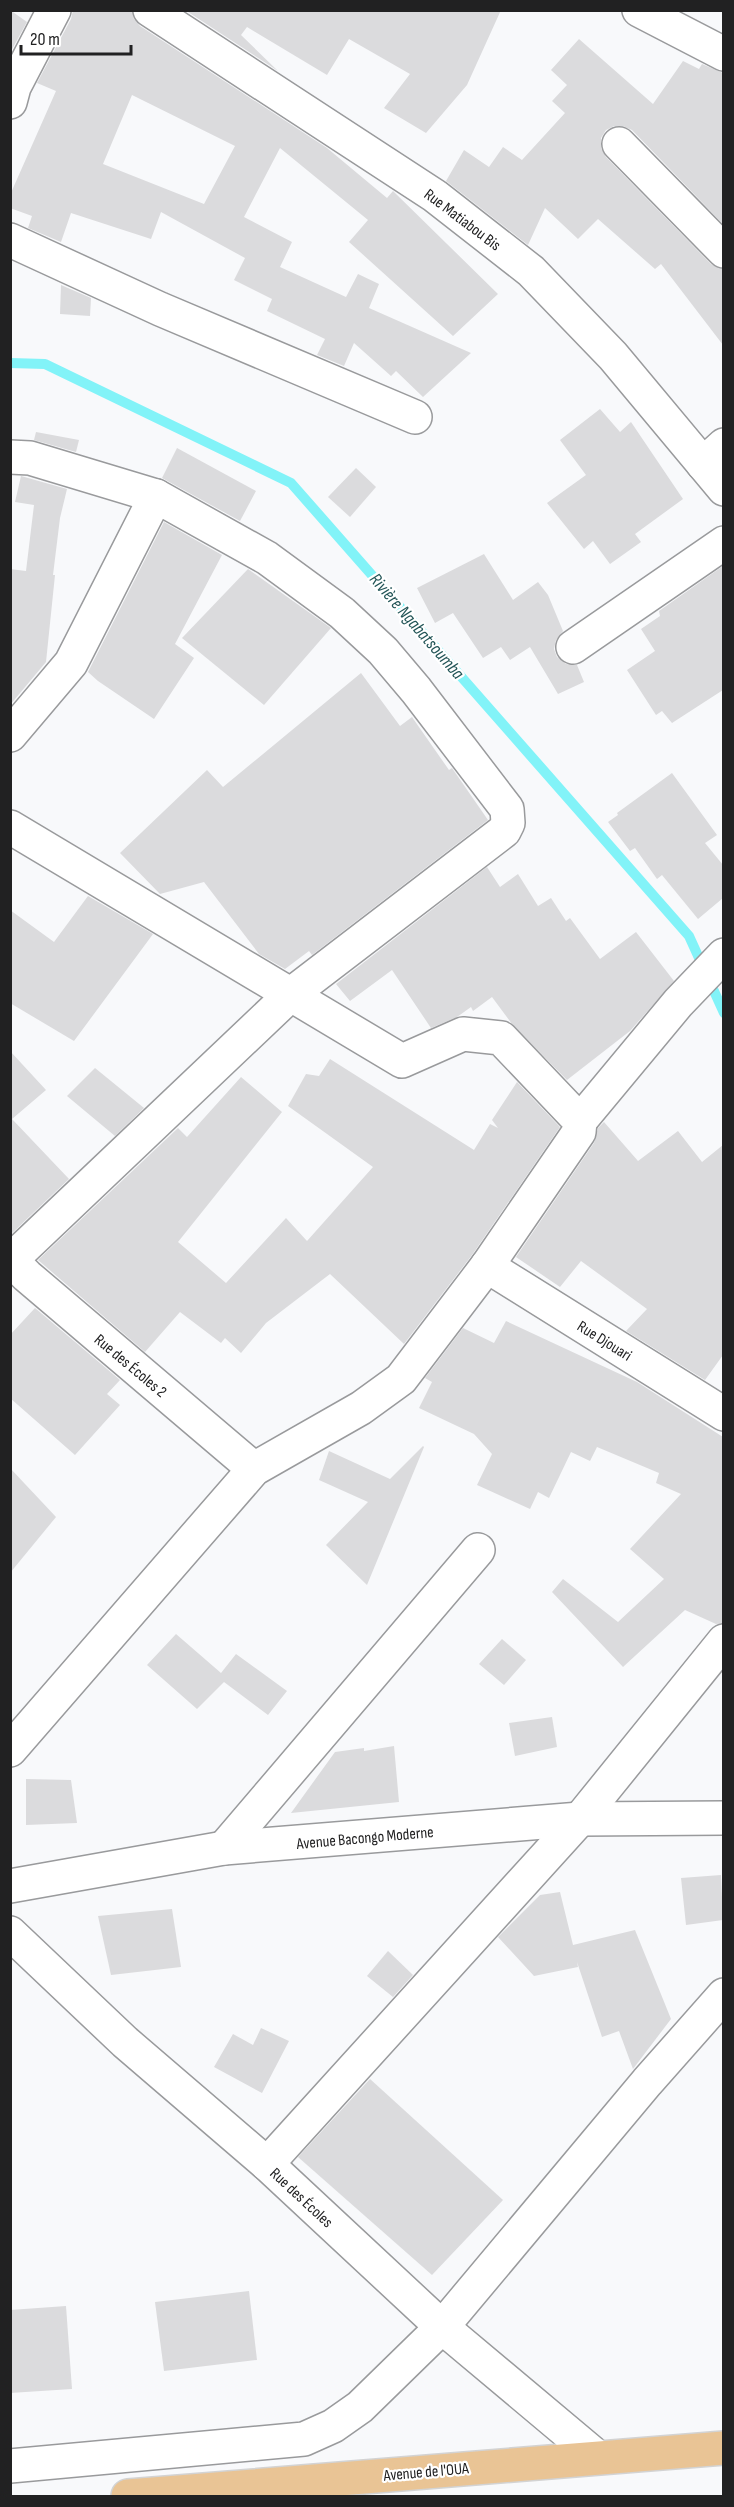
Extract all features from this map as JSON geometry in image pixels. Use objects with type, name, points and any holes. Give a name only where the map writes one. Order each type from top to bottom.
[{"type":"main road","name":"Avenue de l'OUA","points":[[128,2496],[597,2457],[719,2443]]},
{"type":"street","points":[[10,102],[14,87],[54,10]]},
{"type":"street","name":"Rue Matiabou Bis","points":[[150,10],[435,196],[531,271],[717,466]]},
{"type":"street","points":[[639,10],[723,54]]},
{"type":"street","points":[[619,144],[723,251]]},
{"type":"street","points":[[10,240],[160,309],[415,417]]},
{"type":"street","points":[[10,457],[30,458],[156,496],[267,558],[342,613],[383,651],[508,813],[508,823],[504,831],[290,995],[11,1259]]},
{"type":"street","points":[[10,735],[72,663],[156,496]]},
{"type":"street","points":[[573,647],[723,543]]},
{"type":"street","points":[[10,827],[402,1060],[463,1034],[501,1038],[580,1121]]},
{"type":"street","points":[[10,1750],[254,1469],[361,1408],[401,1379],[487,1266],[579,1132],[580,1121],[678,1003],[723,955]]},
{"type":"street","name":"Rue des Écoles 2","points":[[11,1259],[27,1276],[254,1469]]},
{"type":"street","name":"Rue Djouari","points":[[487,1266],[723,1414]]},
{"type":"street","points":[[224,1848],[478,1550]]},
{"type":"street","points":[[267,2164],[580,1819],[723,1641]]},
{"type":"street","name":"Avenue Bacongo Moderne","points":[[10,1886],[224,1848],[580,1819],[723,1818]]},
{"type":"street","name":"Rue des Écoles","points":[[10,1933],[125,2042],[267,2164],[442,2327],[597,2457]]},
{"type":"street","points":[[10,2466],[304,2439],[333,2426],[360,2408],[442,2327],[647,2082],[723,1995]]},
{"type":"street","points":[[304,2439],[306,2481]]},
{"type":"building","points":[[10,10],[27,22],[10,53]]},
{"type":"building","points":[[73,10],[132,10],[134,19],[140,26],[327,148],[387,198],[393,191],[498,294],[453,336],[349,242],[368,220],[280,148],[244,217],[292,242],[280,267],[346,297],[358,274],[379,284],[369,308],[471,353],[423,397],[396,371],[391,376],[354,343],[344,366],[317,355],[325,339],[267,311],[272,299],[234,280],[245,258],[161,212],[151,239],[71,213],[61,242],[28,228],[32,216],[10,208],[10,195],[56,91],[37,83],[71,19]],"holes":[[[132,95],[235,146],[204,204],[103,164]]]},
{"type":"building","points":[[185,10],[501,10],[467,85],[426,133],[384,108],[410,74],[349,39],[327,75],[247,27],[241,35],[278,71]]},
{"type":"building","points":[[579,39],[653,104],[683,61],[699,69],[702,64],[723,73],[723,224],[632,130],[623,126],[614,126],[606,130],[601,138],[601,148],[606,157],[711,264],[723,269],[723,345],[661,264],[655,269],[598,219],[578,239],[545,208],[528,245],[446,181],[464,150],[489,167],[503,147],[522,160],[565,113],[552,101],[567,85],[551,70]]},
{"type":"building","points":[[61,285],[91,298],[90,316],[60,314]]},
{"type":"building","points":[[600,409],[620,432],[631,422],[683,499],[635,534],[641,542],[610,564],[593,541],[584,549],[547,503],[586,475],[560,440]]},
{"type":"building","points":[[36,432],[79,440],[76,452],[34,440]]},
{"type":"building","points":[[177,448],[256,491],[240,521],[162,478]]},
{"type":"building","points":[[356,468],[376,487],[350,517],[328,497]]},
{"type":"building","points":[[21,476],[67,489],[60,518],[53,575],[55,575],[46,662],[10,705],[10,569],[26,571],[34,505],[15,502]]},
{"type":"building","points":[[164,522],[222,555],[175,644],[194,658],[154,719],[88,672]]},
{"type":"building","points":[[484,554],[513,600],[538,582],[548,595],[563,631],[556,640],[554,649],[557,657],[566,664],[577,665],[584,682],[558,694],[530,647],[510,660],[501,647],[483,658],[453,613],[435,623],[417,588]]},
{"type":"building","points":[[723,566],[723,690],[672,723],[662,711],[656,715],[627,670],[655,651],[641,629],[660,616],[659,611]]},
{"type":"building","points":[[248,569],[331,628],[264,705],[182,638]]},
{"type":"building","points":[[361,673],[400,726],[412,717],[449,770],[452,768],[488,820],[312,955],[309,951],[285,969],[259,954],[204,882],[160,894],[120,853],[207,770],[223,787]]},
{"type":"building","points":[[672,773],[717,835],[705,843],[723,865],[723,898],[698,919],[662,875],[657,879],[635,848],[630,851],[608,822]]},
{"type":"building","points":[[487,867],[500,887],[518,874],[538,906],[551,898],[566,921],[570,918],[600,959],[636,932],[674,981],[630,1031],[567,1080],[512,1024],[492,997],[473,1011],[471,1007],[457,1017],[431,1028],[392,970],[350,1001],[336,984]]},
{"type":"building","points":[[88,896],[153,934],[74,1041],[10,1003],[10,910],[54,942]]},
{"type":"building","points":[[10,1051],[46,1090],[12,1119],[69,1179],[10,1235]]},
{"type":"building","points":[[330,1059],[474,1150],[490,1124],[498,1128],[492,1120],[517,1082],[560,1127],[472,1255],[404,1344],[330,1274],[266,1323],[241,1353],[225,1338],[221,1343],[180,1312],[145,1352],[38,1260],[178,1128],[187,1137],[241,1077],[282,1112],[178,1242],[226,1283],[286,1218],[307,1241],[373,1167],[288,1106],[306,1074],[319,1076]]},
{"type":"building","points":[[95,1068],[144,1108],[115,1136],[67,1096]]},
{"type":"building","points":[[604,1122],[638,1161],[678,1131],[702,1162],[723,1145],[723,1355],[705,1380],[626,1331],[647,1309],[581,1261],[560,1287],[516,1257],[594,1143],[598,1128]]},
{"type":"building","points":[[35,1308],[120,1380],[107,1394],[120,1405],[75,1455],[10,1398],[10,1335]]},
{"type":"building","points":[[506,1321],[637,1382],[723,1437],[723,1623],[716,1624],[685,1610],[623,1667],[552,1592],[563,1579],[618,1622],[664,1579],[630,1549],[681,1494],[656,1483],[659,1473],[597,1447],[590,1461],[571,1452],[549,1498],[538,1492],[530,1509],[477,1485],[492,1454],[474,1434],[419,1408],[432,1382],[425,1378],[463,1328],[494,1343]]},
{"type":"building","points":[[423,1446],[367,1585],[326,1545],[368,1502],[319,1480],[329,1451],[390,1479]]},
{"type":"building","points":[[10,1468],[56,1517],[10,1573]]},
{"type":"building","points":[[176,1634],[221,1673],[236,1654],[287,1691],[268,1715],[224,1682],[197,1709],[147,1665]]},
{"type":"building","points":[[502,1639],[526,1660],[504,1685],[479,1664]]},
{"type":"building","points":[[552,1717],[557,1747],[515,1756],[509,1723]]},
{"type":"building","points":[[394,1746],[399,1802],[291,1813],[335,1752],[364,1748],[364,1751]]},
{"type":"building","points":[[26,1779],[71,1780],[77,1823],[26,1825]]},
{"type":"building","points":[[721,1875],[723,1920],[686,1925],[681,1878]]},
{"type":"building","points":[[560,1892],[573,1945],[635,1930],[671,2019],[633,2069],[619,2031],[602,2037],[577,1962],[578,1967],[534,1976],[498,1937],[540,1895]]},
{"type":"building","points":[[172,1909],[181,1967],[111,1975],[98,1916]]},
{"type":"building","points":[[388,1951],[413,1975],[393,1997],[367,1976]]},
{"type":"building","points":[[261,2028],[289,2041],[262,2093],[214,2067],[233,2034],[253,2045]]},
{"type":"building","points":[[370,2079],[503,2200],[432,2275],[298,2157]]},
{"type":"building","points":[[249,2291],[257,2360],[164,2371],[155,2302]]},
{"type":"building","points":[[66,2306],[72,2389],[10,2393],[10,2310]]},
{"type":"waterway","name":"Rivière Ngabatsoumba","points":[[10,363],[45,364],[291,483],[689,936],[724,1013]]}]
